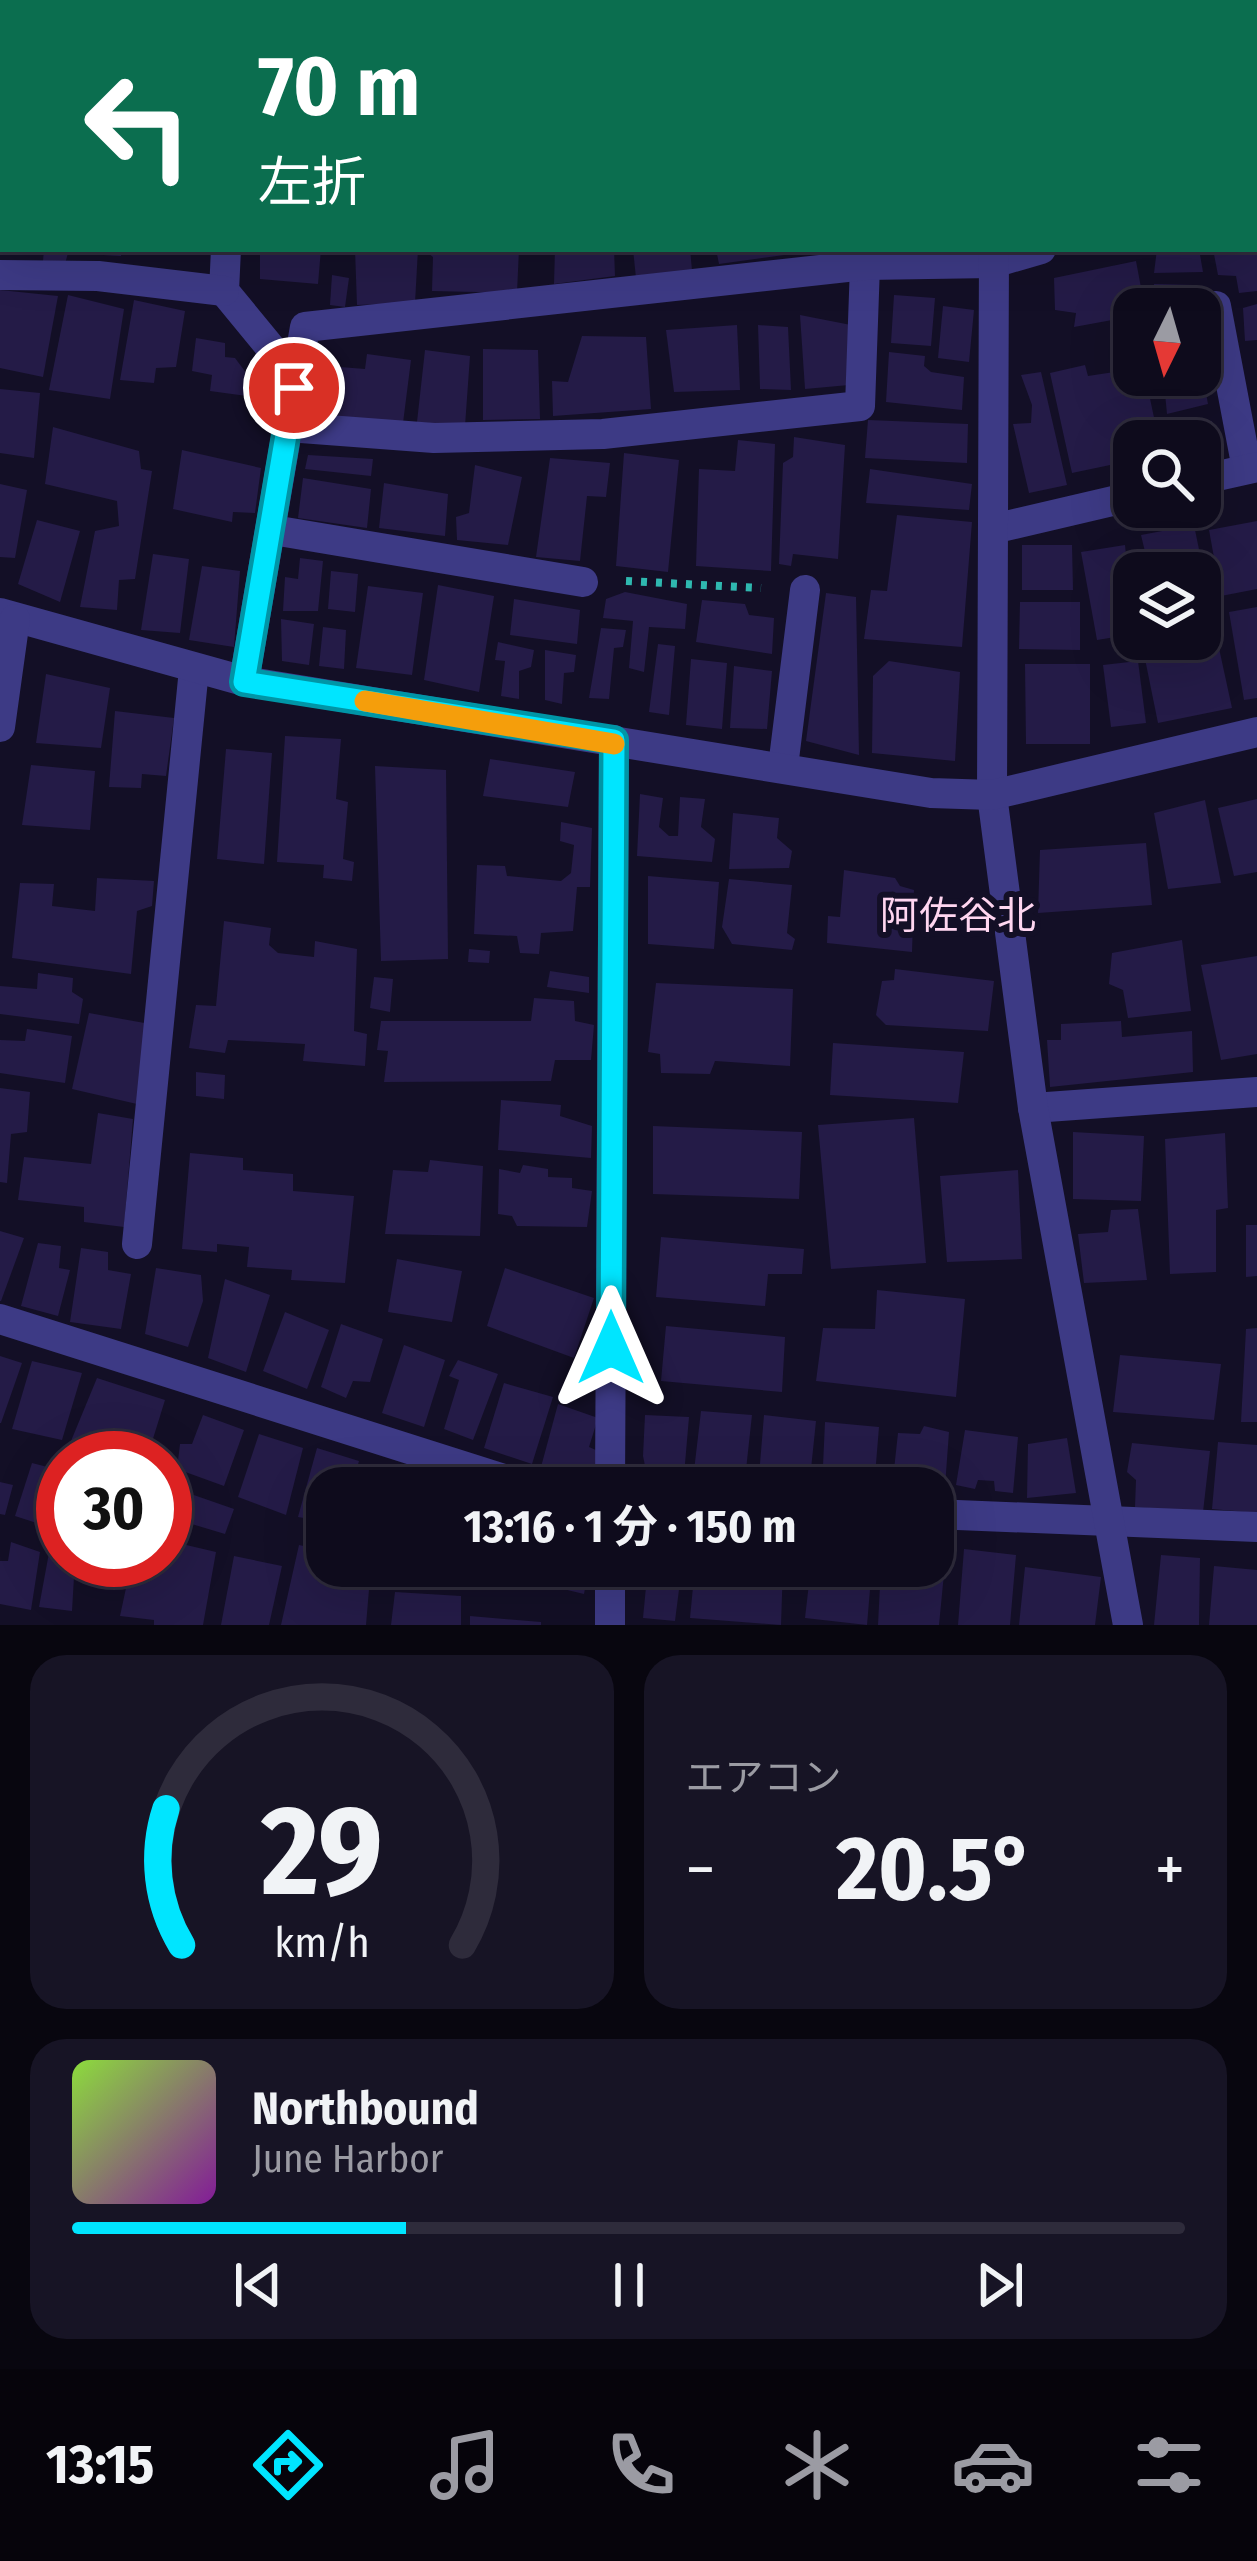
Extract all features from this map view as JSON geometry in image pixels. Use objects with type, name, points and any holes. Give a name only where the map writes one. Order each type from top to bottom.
[{"type":"street","points":[[226,252],[224,291],[270,346],[294,388]]},
{"type":"street","points":[[244,682],[305,327],[865,265],[993,256],[992,795],[1034,1108],[1128,1625]]},
{"type":"street","points":[[288,427],[434,438],[604,434],[860,406],[865,265]]},
{"type":"street","points":[[0,274],[98,276],[224,291]]},
{"type":"street","points":[[1221,328],[1252,468],[1221,475]]},
{"type":"street","points":[[994,529],[1113,501]]},
{"type":"street","points":[[273,530],[583,582]]},
{"type":"street","points":[[783,767],[805,590]]},
{"type":"street","points":[[0,727],[8,616],[244,682],[931,793],[992,795],[1257,732]]},
{"type":"street","points":[[137,1244],[194,669]]},
{"type":"street","points":[[610,1467],[614,740]]},
{"type":"street","points":[[1034,1108],[1257,1092]]},
{"type":"street","points":[[0,1319],[466,1467]]},
{"type":"street","points":[[954,1514],[1108,1517],[1257,1527]]},
{"type":"street","points":[[610,1587],[610,1625]]},
{"type":"path","points":[[583,582],[805,590]]},
{"type":"building","points":[[44,252],[121,252],[121,256],[68,253],[65,264],[43,261]]},
{"type":"building","points":[[260,252],[321,252],[318,284],[260,279]]},
{"type":"building","points":[[355,252],[418,252],[415,303],[357,305]]},
{"type":"building","points":[[427,252],[519,252],[517,293],[432,291],[433,257]]},
{"type":"building","points":[[555,252],[614,252],[615,276],[554,284]]},
{"type":"building","points":[[633,252],[690,252],[692,270],[636,278]]},
{"type":"building","points":[[717,252],[806,252],[719,264]]},
{"type":"building","points":[[1157,252],[1200,252],[1203,272],[1154,273]]},
{"type":"building","points":[[1214,252],[1257,252],[1257,291],[1239,293],[1236,276],[1218,275]]},
{"type":"building","points":[[1136,261],[1141,288],[1113,288],[1113,320],[1074,327],[1076,313],[1055,310],[1054,278]]},
{"type":"building","points":[[332,275],[349,278],[345,307],[330,305]]},
{"type":"building","points":[[1154,284],[1195,288],[1154,288]]},
{"type":"building","points":[[0,290],[58,296],[43,377],[0,368]]},
{"type":"building","points":[[68,295],[124,309],[110,399],[49,390]]},
{"type":"building","points":[[894,295],[935,298],[931,346],[891,343]]},
{"type":"building","points":[[134,300],[185,311],[176,367],[156,368],[154,383],[120,380]]},
{"type":"building","points":[[1257,304],[1257,340],[1245,341],[1243,308]]},
{"type":"building","points":[[943,306],[974,310],[969,362],[938,358]]},
{"type":"building","points":[[800,315],[851,325],[849,385],[805,389]]},
{"type":"building","points":[[737,325],[740,390],[674,392],[666,330]]},
{"type":"building","points":[[758,325],[788,327],[791,390],[760,389]]},
{"type":"building","points":[[582,336],[646,337],[651,409],[553,416],[552,381],[568,382]]},
{"type":"building","points":[[196,338],[225,343],[225,357],[235,358],[256,386],[254,397],[210,391],[212,375],[192,371]]},
{"type":"building","points":[[483,349],[538,350],[540,419],[483,420]]},
{"type":"building","points":[[425,350],[470,356],[465,426],[417,422]]},
{"type":"building","points":[[889,352],[925,356],[924,366],[931,372],[964,377],[962,410],[886,402]]},
{"type":"building","points":[[367,354],[411,360],[403,423],[323,415],[328,366],[365,369]]},
{"type":"building","points":[[1085,365],[1088,376],[1113,372],[1113,396],[1149,396],[1155,420],[1113,420],[1113,464],[1072,473],[1050,373]]},
{"type":"building","points":[[1041,372],[1067,485],[1029,493],[1013,424],[1031,423],[1032,405],[1021,375]]},
{"type":"building","points":[[0,389],[40,393],[34,458],[0,453]]},
{"type":"building","points":[[1165,396],[1206,396],[1208,404],[1167,414]]},
{"type":"building","points":[[868,420],[968,424],[967,463],[865,458]]},
{"type":"building","points":[[53,427],[139,451],[141,469],[152,471],[135,579],[119,580],[117,610],[80,607],[95,531],[119,526],[117,501],[45,484]]},
{"type":"building","points":[[794,437],[845,445],[838,559],[793,554],[791,566],[779,564],[783,463],[793,457]]},
{"type":"building","points":[[738,440],[775,444],[771,571],[696,566],[699,469],[735,471]]},
{"type":"building","points":[[182,450],[261,468],[255,513],[233,512],[232,522],[173,509]]},
{"type":"building","points":[[624,453],[679,460],[668,572],[616,566]]},
{"type":"building","points":[[308,455],[373,459],[371,476],[305,469]]},
{"type":"building","points":[[550,458],[610,463],[606,497],[587,496],[580,561],[536,557]]},
{"type":"building","points":[[475,465],[522,477],[508,545],[457,540],[456,517],[469,513]]},
{"type":"building","points":[[870,469],[972,484],[969,510],[866,503]]},
{"type":"building","points":[[303,478],[371,489],[367,528],[298,518]]},
{"type":"building","points":[[384,483],[448,494],[445,536],[379,528]]},
{"type":"building","points":[[0,484],[27,490],[15,558],[0,557]]},
{"type":"building","points":[[897,515],[972,522],[962,647],[864,639],[871,590],[887,591]]},
{"type":"building","points":[[37,520],[80,531],[60,602],[18,584]]},
{"type":"building","points":[[1257,521],[1257,589],[1221,596],[1221,552],[1213,552],[1209,530]]},
{"type":"building","points":[[1195,528],[1200,552],[1145,552],[1141,535]]},
{"type":"building","points":[[1022,545],[1072,545],[1073,590],[1022,590]]},
{"type":"building","points":[[1125,545],[1126,552],[1113,552],[1113,637],[1097,640],[1081,552]]},
{"type":"building","points":[[153,554],[189,559],[180,633],[141,630]]},
{"type":"building","points":[[300,558],[323,561],[318,611],[283,611],[285,577],[298,579]]},
{"type":"building","points":[[202,566],[240,571],[234,647],[189,640]]},
{"type":"building","points":[[331,571],[358,574],[355,612],[328,609]]},
{"type":"building","points":[[438,585],[494,596],[479,692],[424,680]]},
{"type":"building","points":[[368,586],[423,593],[412,675],[356,668]]},
{"type":"building","points":[[625,592],[687,604],[685,629],[649,627],[644,672],[629,668],[633,621],[603,618],[606,599]]},
{"type":"building","points":[[826,593],[856,597],[859,755],[806,741]]},
{"type":"building","points":[[514,599],[580,610],[577,644],[510,635]]},
{"type":"building","points":[[702,600],[745,604],[749,615],[774,618],[772,654],[696,642]]},
{"type":"building","points":[[1020,602],[1080,602],[1080,650],[1019,649]]},
{"type":"building","points":[[1257,607],[1257,698],[1244,700],[1229,612]]},
{"type":"building","points":[[281,619],[314,624],[309,665],[282,661]]},
{"type":"building","points":[[323,627],[346,630],[344,669],[319,666]]},
{"type":"building","points":[[601,628],[626,630],[623,647],[614,648],[609,699],[589,698]]},
{"type":"building","points":[[498,642],[534,650],[531,667],[519,671],[519,699],[501,696],[505,661],[495,660]]},
{"type":"building","points":[[658,644],[675,646],[669,715],[649,712]]},
{"type":"building","points":[[545,650],[576,655],[574,672],[564,673],[562,704],[545,700]]},
{"type":"building","points":[[1221,657],[1232,708],[1158,723],[1145,660]]},
{"type":"building","points":[[691,659],[727,663],[722,729],[686,725]]},
{"type":"building","points":[[889,661],[960,672],[955,761],[872,753],[873,676]]},
{"type":"building","points":[[1138,661],[1146,723],[1111,727],[1103,665]]},
{"type":"building","points":[[1025,664],[1090,664],[1090,744],[1026,744]]},
{"type":"building","points":[[734,666],[772,671],[767,729],[730,728]]},
{"type":"building","points":[[46,674],[110,688],[101,748],[36,743]]},
{"type":"building","points":[[115,711],[174,718],[166,776],[142,774],[141,788],[109,787]]},
{"type":"building","points":[[285,736],[341,739],[336,799],[348,802],[343,859],[354,862],[352,881],[323,878],[324,865],[277,862]]},
{"type":"building","points":[[226,749],[272,753],[264,864],[217,859]]},
{"type":"building","points":[[490,759],[575,772],[568,807],[483,796]]},
{"type":"building","points":[[31,765],[95,771],[90,830],[22,825]]},
{"type":"building","points":[[375,766],[446,770],[448,959],[381,961]]},
{"type":"building","points":[[640,794],[663,798],[659,827],[669,836],[678,836],[680,797],[705,799],[701,827],[715,839],[712,862],[637,856]]},
{"type":"building","points":[[1257,799],[1257,872],[1234,876],[1218,808]]},
{"type":"building","points":[[1205,800],[1221,883],[1168,889],[1154,813]]},
{"type":"building","points":[[733,813],[779,818],[777,838],[792,851],[789,868],[729,869]]},
{"type":"building","points":[[561,822],[592,828],[590,887],[577,887],[573,931],[541,933],[539,954],[520,953],[517,936],[474,934],[477,865],[505,866],[507,876],[561,881],[571,873],[574,845],[560,841]]},
{"type":"building","points":[[1146,843],[1152,905],[1038,913],[1040,850]]},
{"type":"building","points":[[844,870],[895,878],[900,886],[914,890],[912,952],[827,943],[828,916],[840,917]]},
{"type":"building","points":[[648,876],[719,882],[714,949],[648,944]]},
{"type":"building","points":[[97,878],[154,881],[152,906],[137,911],[131,974],[12,958],[20,883],[54,884],[52,906],[95,911]]},
{"type":"building","points":[[729,879],[792,885],[787,933],[795,939],[792,950],[732,944],[722,927]]},
{"type":"building","points":[[224,921],[271,928],[269,945],[278,953],[314,957],[315,941],[357,949],[354,1031],[367,1034],[365,1066],[303,1061],[305,1044],[228,1040],[225,1053],[189,1048],[196,1005],[216,1006]]},
{"type":"building","points":[[1182,940],[1191,1011],[1128,1018],[1123,990],[1109,984],[1112,953]]},
{"type":"building","points":[[469,949],[490,951],[489,963],[468,962]]},
{"type":"building","points":[[1257,956],[1257,1054],[1221,1060],[1201,965]]},
{"type":"building","points":[[895,969],[994,981],[988,1031],[886,1025],[876,1015],[882,981],[894,980]]},
{"type":"building","points":[[550,971],[589,977],[589,993],[547,987]]},
{"type":"building","points":[[38,973],[73,978],[72,992],[83,999],[79,1024],[0,1014],[0,986],[37,989]]},
{"type":"building","points":[[374,977],[393,979],[390,1012],[370,1008]]},
{"type":"building","points":[[656,983],[793,989],[790,1066],[715,1061],[710,1074],[661,1073],[660,1054],[648,1052]]},
{"type":"building","points":[[534,998],[574,1001],[575,1021],[594,1025],[591,1060],[555,1060],[551,1081],[384,1082],[388,1051],[377,1050],[381,1021],[531,1021]]},
{"type":"building","points":[[89,1013],[150,1024],[137,1104],[72,1089]]},
{"type":"building","points":[[1121,1021],[1122,1037],[1192,1031],[1193,1072],[1050,1087],[1047,1040],[1061,1040],[1061,1024]]},
{"type":"building","points":[[27,1029],[72,1036],[65,1083],[0,1073],[0,1040],[25,1041]]},
{"type":"building","points":[[833,1043],[964,1052],[958,1103],[830,1095]]},
{"type":"building","points":[[196,1072],[225,1075],[224,1099],[196,1096]]},
{"type":"building","points":[[0,1088],[30,1092],[27,1132],[11,1134],[7,1183],[0,1182]]},
{"type":"building","points":[[501,1100],[561,1105],[560,1116],[592,1126],[591,1158],[498,1150]]},
{"type":"building","points":[[98,1113],[133,1119],[124,1227],[84,1222],[84,1207],[18,1200],[24,1157],[91,1164]]},
{"type":"building","points":[[914,1118],[926,1263],[831,1269],[818,1125]]},
{"type":"building","points":[[653,1126],[802,1132],[799,1199],[653,1194]]},
{"type":"building","points":[[1073,1132],[1144,1136],[1141,1201],[1073,1199]]},
{"type":"building","points":[[1225,1133],[1228,1208],[1216,1210],[1216,1272],[1170,1274],[1165,1139]]},
{"type":"building","points":[[190,1153],[243,1158],[243,1170],[293,1174],[293,1191],[354,1196],[345,1283],[291,1280],[292,1270],[247,1267],[249,1247],[217,1244],[217,1252],[182,1249]]},
{"type":"building","points":[[430,1160],[483,1166],[480,1236],[385,1234],[393,1170],[428,1172]]},
{"type":"building","points":[[523,1165],[548,1169],[548,1177],[572,1178],[572,1188],[592,1191],[587,1227],[517,1226],[512,1216],[498,1214],[499,1169],[520,1173]]},
{"type":"building","points":[[1018,1170],[1022,1259],[947,1262],[940,1176]]},
{"type":"building","points":[[1138,1209],[1147,1280],[1084,1283],[1078,1234],[1108,1232],[1111,1210]]},
{"type":"building","points":[[1246,1225],[1257,1225],[1257,1276],[1246,1277]]},
{"type":"building","points":[[0,1231],[24,1238],[1,1301],[0,1301]]},
{"type":"building","points":[[661,1237],[804,1249],[802,1274],[768,1274],[765,1306],[656,1297]]},
{"type":"building","points":[[38,1243],[61,1246],[59,1268],[70,1270],[58,1316],[21,1306]]},
{"type":"building","points":[[81,1248],[108,1252],[108,1270],[131,1274],[121,1329],[70,1322]]},
{"type":"building","points":[[397,1259],[462,1271],[452,1322],[388,1312]]},
{"type":"building","points":[[156,1268],[201,1275],[203,1301],[188,1347],[145,1334]]},
{"type":"building","points":[[505,1268],[594,1298],[574,1358],[487,1326]]},
{"type":"building","points":[[225,1279],[270,1295],[246,1372],[208,1358]]},
{"type":"building","points":[[877,1290],[965,1299],[956,1397],[816,1381],[823,1328],[875,1329]]},
{"type":"building","points":[[285,1312],[329,1330],[307,1389],[263,1371]]},
{"type":"building","points":[[341,1324],[383,1339],[370,1382],[353,1381],[346,1398],[321,1387]]},
{"type":"building","points":[[666,1326],[785,1337],[782,1392],[661,1381]]},
{"type":"building","points":[[1257,1328],[1257,1422],[1241,1422],[1246,1329]]},
{"type":"building","points":[[404,1345],[445,1360],[424,1427],[382,1413]]},
{"type":"building","points":[[1120,1355],[1221,1364],[1214,1420],[1113,1412]]},
{"type":"building","points":[[0,1356],[22,1363],[1,1423],[0,1423]]},
{"type":"building","points":[[458,1360],[498,1374],[473,1440],[444,1429],[459,1380],[449,1376]]},
{"type":"building","points":[[32,1361],[82,1373],[65,1431],[36,1434],[12,1429]]},
{"type":"building","points":[[97,1378],[165,1400],[155,1431],[75,1431]]},
{"type":"building","points":[[504,1383],[553,1397],[532,1464],[484,1448]]},
{"type":"building","points":[[558,1404],[598,1418],[589,1447],[598,1451],[594,1467],[541,1467]]},
{"type":"building","points":[[701,1411],[752,1415],[746,1467],[694,1467]]},
{"type":"building","points":[[203,1415],[244,1430],[224,1486],[192,1474],[192,1444]]},
{"type":"building","points":[[645,1415],[689,1417],[685,1467],[645,1467]]},
{"type":"building","points":[[764,1415],[816,1421],[811,1467],[760,1467]]},
{"type":"building","points":[[825,1422],[879,1427],[876,1467],[823,1467]]},
{"type":"building","points":[[924,1426],[949,1432],[946,1467],[894,1467],[898,1433],[920,1434]]},
{"type":"building","points":[[965,1430],[1018,1437],[1013,1493],[995,1491],[994,1481],[978,1480],[975,1489],[956,1485]]},
{"type":"building","points":[[259,1434],[303,1448],[286,1515],[238,1497]]},
{"type":"building","points":[[1067,1438],[1076,1493],[1027,1498],[1028,1444]]},
{"type":"building","points":[[1218,1442],[1257,1445],[1257,1513],[1212,1509]]},
{"type":"building","points":[[1132,1443],[1210,1451],[1203,1512],[1135,1507],[1136,1480],[1127,1472]]},
{"type":"building","points":[[317,1448],[359,1461],[357,1467],[312,1467]]},
{"type":"building","points":[[32,1463],[36,1464],[36,1523],[15,1516]]},
{"type":"building","points":[[0,1482],[13,1485],[5,1515],[0,1514]]},
{"type":"building","points":[[306,1488],[306,1518],[298,1517]]},
{"type":"building","points":[[192,1494],[234,1509],[225,1534],[192,1524]]},
{"type":"building","points":[[11,1542],[36,1551],[31,1610],[0,1604],[0,1561],[8,1561]]},
{"type":"building","points":[[299,1545],[306,1546],[306,1587],[369,1587],[366,1625],[281,1625]]},
{"type":"building","points":[[192,1546],[216,1552],[203,1625],[154,1625],[154,1620],[120,1616],[126,1587],[192,1587]]},
{"type":"building","points":[[964,1549],[1016,1555],[1010,1625],[958,1625]]},
{"type":"building","points":[[1161,1555],[1200,1558],[1199,1625],[1154,1625]]},
{"type":"building","points":[[234,1556],[282,1566],[269,1625],[221,1625]]},
{"type":"building","points":[[1214,1566],[1257,1570],[1257,1625],[1209,1625]]},
{"type":"building","points":[[1025,1567],[1101,1577],[1095,1625],[1019,1625]]},
{"type":"building","points":[[43,1587],[73,1587],[72,1611],[39,1607]]},
{"type":"building","points":[[555,1587],[585,1587],[584,1594]]},
{"type":"building","points":[[646,1587],[679,1587],[675,1621],[643,1618]]},
{"type":"building","points":[[693,1587],[782,1587],[781,1625],[690,1618]]},
{"type":"building","points":[[809,1587],[870,1587],[867,1625],[805,1618]]},
{"type":"building","points":[[880,1587],[943,1587],[939,1625],[878,1625]]},
{"type":"building","points":[[395,1592],[461,1596],[461,1625],[391,1625]]},
{"type":"building","points":[[470,1616],[541,1622],[541,1625],[470,1625]]},
{"type":"slow traffic","points":[[365,701],[614,740],[614,744]]},
{"type":"district","name":"阿佐谷北","points":[[958,915]]},
{"type":"route","points":[[294,388],[244,682],[614,740],[611,1348]]}]
